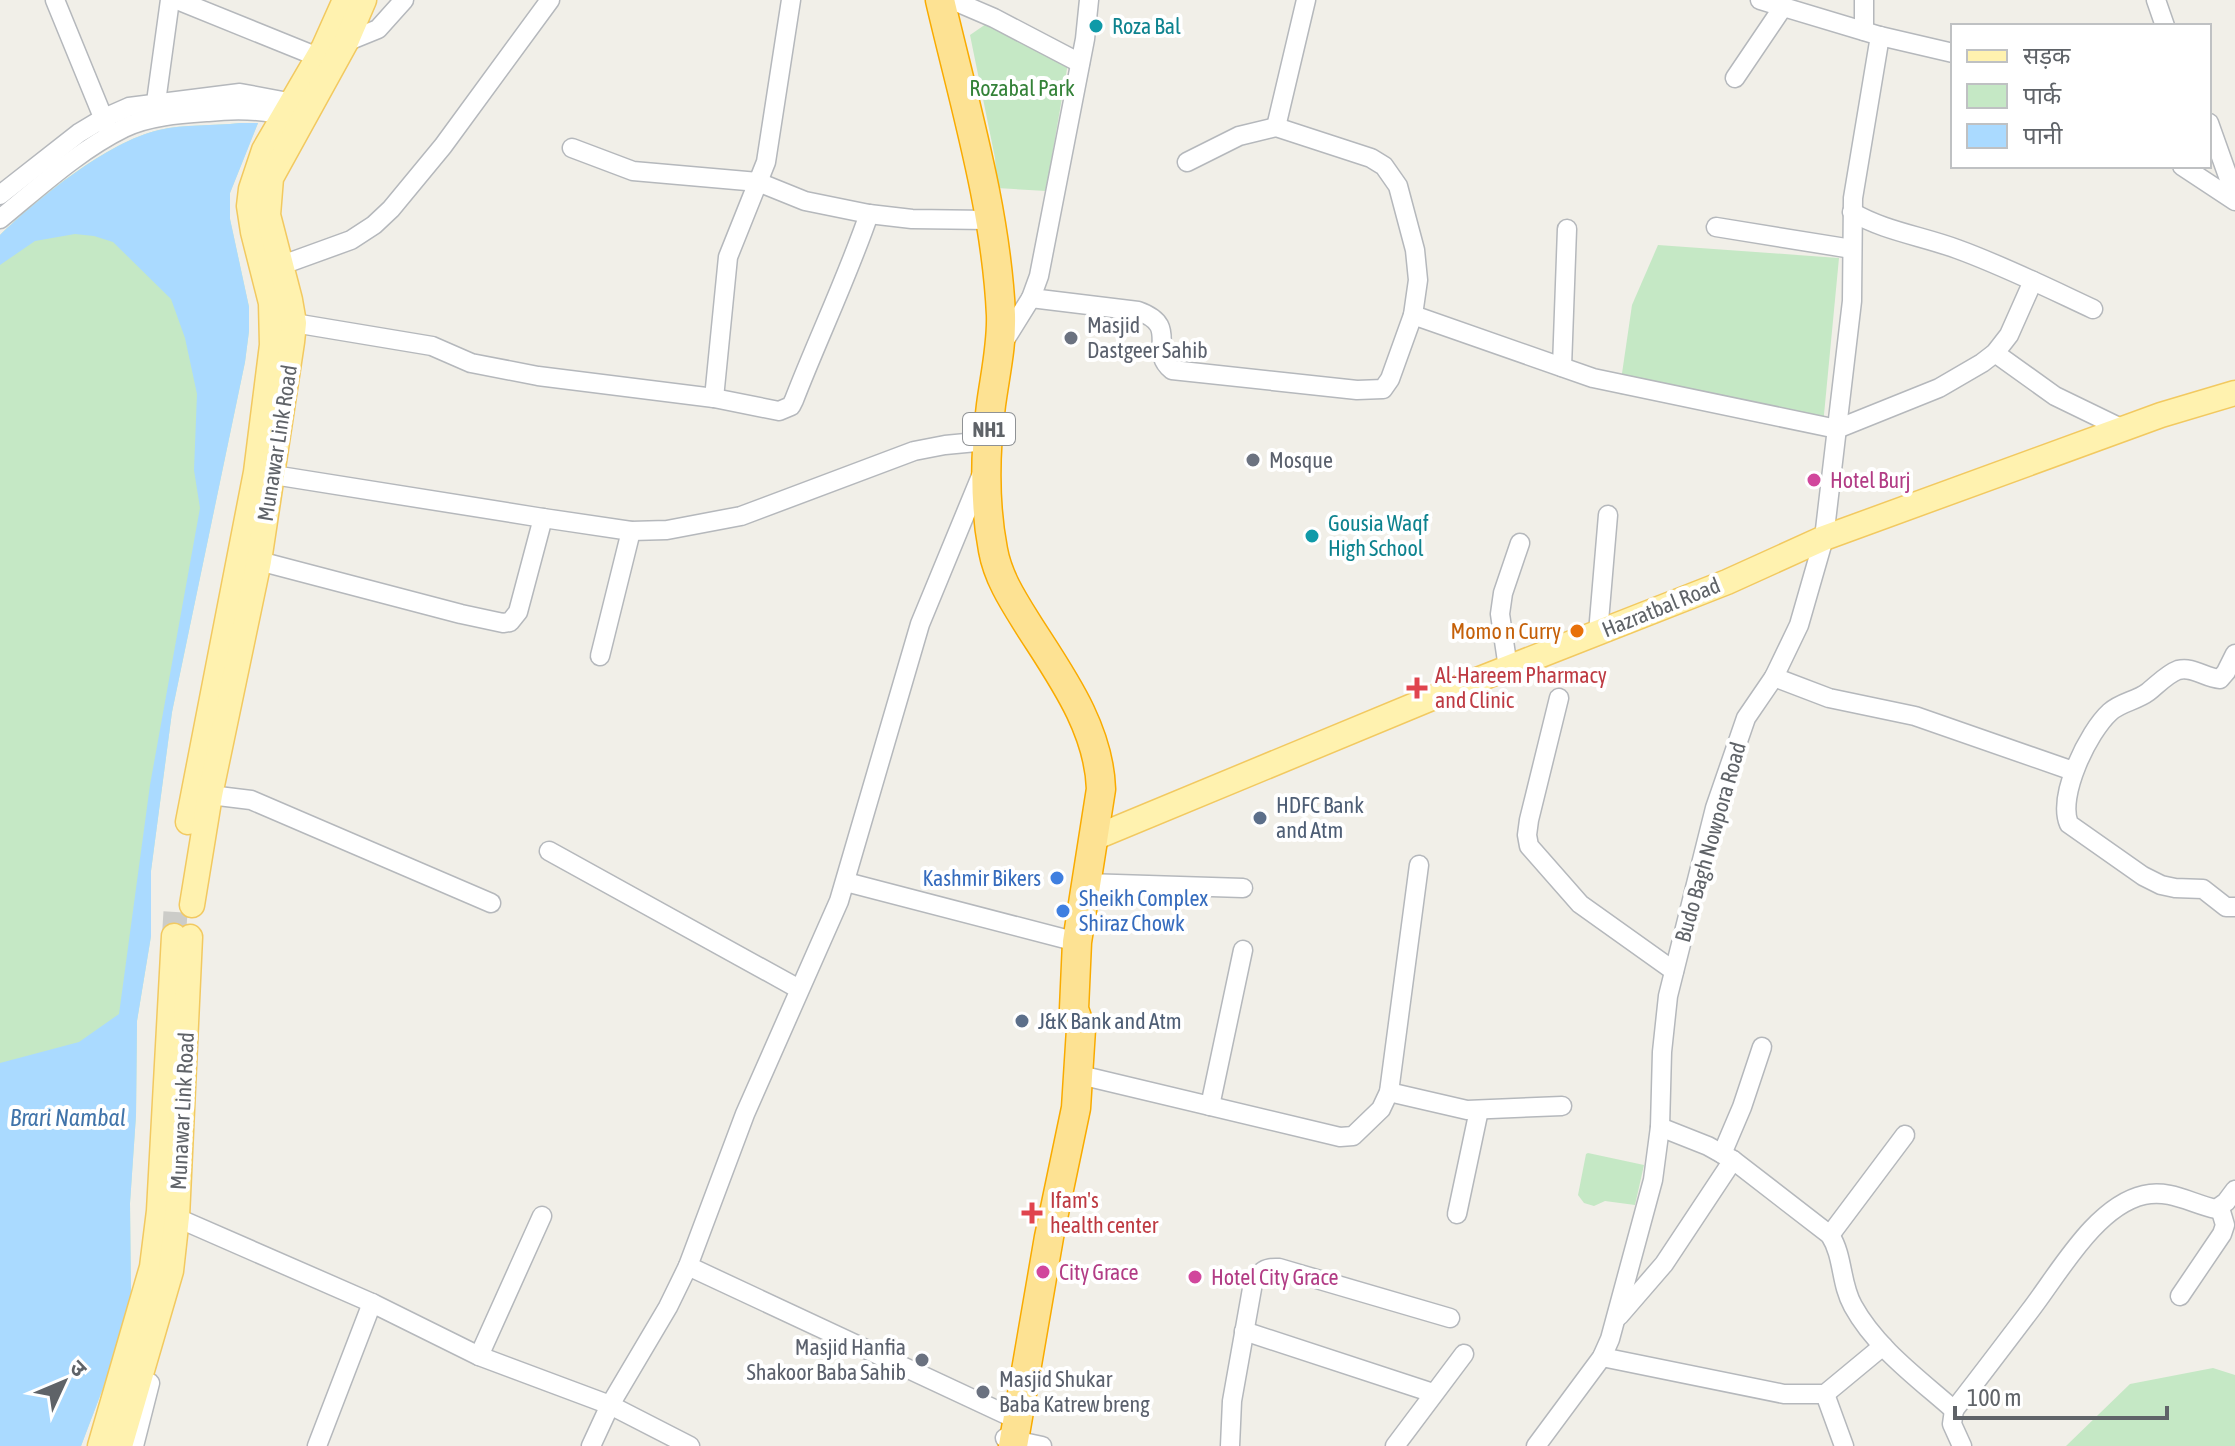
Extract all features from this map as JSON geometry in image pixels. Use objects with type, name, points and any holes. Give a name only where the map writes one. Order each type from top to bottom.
[{"type":"highway","name":"NH1","points":[[940,0],[974,141],[989,220],[1001,315],[1001,347],[987,452],[990,524],[998,568],[1017,606],[1075,699],[1097,756],[1101,789],[1077,942],[1074,1009],[1081,1029],[1076,1108],[1049,1237],[1014,1438]]},
{"type":"highway","name":"NH1","points":[[1014,1438],[1036,1224],[1062,1104],[1067,1023],[1074,1009]]},
{"type":"main road","name":"Munawar Link Road","points":[[184,904],[202,794],[294,323],[272,233],[268,195],[271,178],[318,57],[345,0]]},
{"type":"main road","name":"Munawar Link Road","points":[[202,794],[259,561],[272,345],[271,303],[253,232],[250,197],[255,169],[346,42],[364,0]]},
{"type":"main road","name":"Hazratbal Road","points":[[1094,838],[1727,582],[1824,538],[2161,415],[2235,393]]},
{"type":"main road","name":"Munawar Link Road","points":[[164,1278],[182,937]]},
{"type":"main road","points":[[100,1446],[164,1278]]},
{"type":"main road","points":[[120,1446],[164,1278]]},
{"type":"street","points":[[55,0],[107,127]]},
{"type":"street","points":[[156,102],[170,0]]},
{"type":"street","points":[[177,0],[318,57]]},
{"type":"street","points":[[346,42],[378,29],[404,0]]},
{"type":"street","points":[[282,265],[351,240],[391,209],[459,124],[550,0]]},
{"type":"street","points":[[714,398],[728,257],[770,143],[791,0]]},
{"type":"street","points":[[952,0],[1080,63]]},
{"type":"street","points":[[1001,347],[1031,298],[1045,254],[1089,0]]},
{"type":"street","points":[[1276,127],[1306,0]]},
{"type":"street","points":[[1760,0],[1872,34],[1951,53]]},
{"type":"street","name":"Budo Bagh Nowpora Road","points":[[1536,1446],[1602,1357],[1617,1318],[1653,1180],[1660,1127],[1662,1052],[1674,971],[1725,773],[1746,718],[1774,677],[1799,625],[1824,538],[1852,301],[1852,212],[1872,34],[1864,0]]},
{"type":"street","points":[[2156,0],[2164,24]]},
{"type":"street","points":[[1735,78],[1783,7]]},
{"type":"street","points":[[0,219],[65,167],[129,107],[240,93],[298,111]]},
{"type":"street","points":[[0,195],[79,133],[107,127],[126,127],[189,113],[298,111]]},
{"type":"street","points":[[1031,298],[1151,315],[1161,330],[1162,358],[1172,370],[1357,390],[1383,389],[1413,315],[1418,280],[1415,250],[1393,176],[1371,158],[1276,127],[1239,136],[1187,162]]},
{"type":"street","points":[[2211,129],[2235,198]]},
{"type":"street","points":[[572,148],[633,171],[758,182],[805,201],[892,218],[989,220]]},
{"type":"street","points":[[2185,168],[2235,198]]},
{"type":"street","points":[[1852,212],[1873,225],[1926,238],[1982,258],[2093,309]]},
{"type":"street","points":[[294,323],[432,346],[471,363],[538,376],[714,398],[779,411],[791,406],[869,214]]},
{"type":"street","points":[[1716,227],[1852,249]]},
{"type":"street","points":[[1562,367],[1567,229]]},
{"type":"street","points":[[1413,315],[1593,378],[1837,429],[1939,388],[1995,353],[2009,335],[2033,281]]},
{"type":"street","points":[[1995,353],[2055,396],[2123,429]]},
{"type":"street","points":[[265,473],[631,531],[667,530],[741,516],[914,451],[987,452],[920,624],[846,882],[745,1114],[688,1266],[610,1405],[591,1446]]},
{"type":"street","points":[[1598,633],[1608,515]]},
{"type":"street","points":[[259,561],[461,614],[510,622],[518,612],[543,518]]},
{"type":"street","points":[[600,656],[631,531]]},
{"type":"street","points":[[1508,668],[1500,614],[1503,593],[1520,543]]},
{"type":"street","points":[[2235,654],[2220,679],[2190,669],[2179,670],[2138,699],[2113,709],[2073,771],[2066,808],[2069,824],[2143,876],[2161,885],[2203,889],[2226,907],[2235,907]]},
{"type":"street","points":[[1774,677],[1829,698],[1915,716],[2073,771]]},
{"type":"street","points":[[1559,698],[1529,820],[1529,846],[1580,904],[1674,971]]},
{"type":"street","points":[[202,794],[251,800],[491,903]]},
{"type":"street","points":[[549,851],[799,989]]},
{"type":"street","points":[[1080,1075],[1340,1137],[1353,1136],[1381,1109],[1389,1092],[1419,865]]},
{"type":"street","points":[[846,882],[1077,942]]},
{"type":"street","points":[[1085,883],[1243,888]]},
{"type":"street","points":[[1210,1106],[1243,950]]},
{"type":"street","points":[[1617,1318],[1664,1264],[1728,1157],[1762,1047]]},
{"type":"street","points":[[1389,1092],[1479,1110],[1562,1106]]},
{"type":"street","points":[[1457,1214],[1479,1110]]},
{"type":"street","points":[[1660,1127],[1728,1157],[1830,1235],[1838,1248],[1845,1289],[1852,1305],[1883,1346],[1954,1410]]},
{"type":"street","points":[[1830,1235],[1905,1135]]},
{"type":"street","points":[[1962,1446],[1952,1424],[1954,1410],[2079,1245],[2107,1214],[2143,1195],[2156,1193],[2212,1209],[2220,1208],[2235,1190]]},
{"type":"street","points":[[2180,1296],[2222,1234],[2225,1225],[2220,1208]]},
{"type":"street","points":[[168,1214],[372,1303],[479,1356],[610,1405],[690,1446]]},
{"type":"street","points":[[479,1356],[542,1216]]},
{"type":"street","points":[[688,1266],[1014,1438]]},
{"type":"street","points":[[1230,1446],[1232,1401],[1253,1283],[1260,1272],[1268,1267],[1450,1318]]},
{"type":"street","points":[[134,1446],[175,1290],[164,1278]]},
{"type":"street","points":[[317,1446],[372,1303]]},
{"type":"street","points":[[1244,1331],[1433,1393]]},
{"type":"street","points":[[1602,1357],[1784,1394],[1825,1394],[1883,1346]]},
{"type":"street","points":[[1395,1446],[1464,1354]]},
{"type":"street","points":[[1825,1394],[1844,1446]]},
{"type":"green space","name":"Rozabal Park","points":[[986,24],[1068,63],[1046,191],[997,188],[995,158],[970,35]]},
{"type":"green space","points":[[258,123],[230,193],[230,219],[249,307],[249,331],[172,712],[151,871],[151,936],[137,1021],[136,1115],[130,1203],[131,1298],[81,1446],[0,1446],[0,235],[74,173],[139,136],[169,128]]},
{"type":"green space","points":[[1658,245],[1839,258],[1823,425],[1619,394],[1632,305]]},
{"type":"green space","points":[[1588,1153],[1644,1165],[1635,1205],[1605,1201],[1594,1206],[1584,1203],[1578,1195]]},
{"type":"green space","points":[[2213,1368],[2235,1375],[2235,1446],[2066,1446],[2130,1384]]},
{"type":"water","name":"Brari Nambal","points":[[258,123],[230,193],[230,219],[249,307],[249,331],[172,712],[151,871],[151,936],[137,1021],[136,1115],[130,1203],[131,1298],[81,1446],[0,1446],[0,1063],[79,1042],[119,1014],[150,785],[200,508],[194,470],[197,394],[185,338],[171,299],[113,242],[75,234],[35,241],[0,265],[0,235],[75,173],[139,136],[169,128]]},
{"type":"tunnel","points":[[174,936],[176,903]]},
{"type":"place","name":"Roza Bal","points":[[1096,26]]},
{"type":"place","name":"Masjid Dastgeer Sahib","points":[[1071,338]]},
{"type":"place","name":"Mosque","points":[[1253,460]]},
{"type":"place","name":"Hotel Burj","points":[[1814,480]]},
{"type":"place","name":"Gousia Waqf High School","points":[[1312,536]]},
{"type":"place","name":"Momo n Curry","points":[[1577,631]]},
{"type":"place","name":"Al-Hareem Pharmacy and Clinic","points":[[1417,688]]},
{"type":"place","name":"HDFC Bank and Atm","points":[[1260,818]]},
{"type":"place","name":"Kashmir Bikers","points":[[1057,878]]},
{"type":"place","name":"Sheikh Complex Shiraz Chowk","points":[[1063,911]]},
{"type":"place","name":"J&K Bank and Atm","points":[[1022,1021]]},
{"type":"place","name":"Ifam's health center","points":[[1032,1213]]},
{"type":"place","name":"City Grace","points":[[1043,1272]]},
{"type":"place","name":"Hotel City Grace","points":[[1195,1277]]},
{"type":"place","name":"Masjid Hanfia Shakoor Baba Sahib","points":[[922,1360]]},
{"type":"place","name":"Masjid Shukar Baba Katrew breng","points":[[983,1392]]}]
